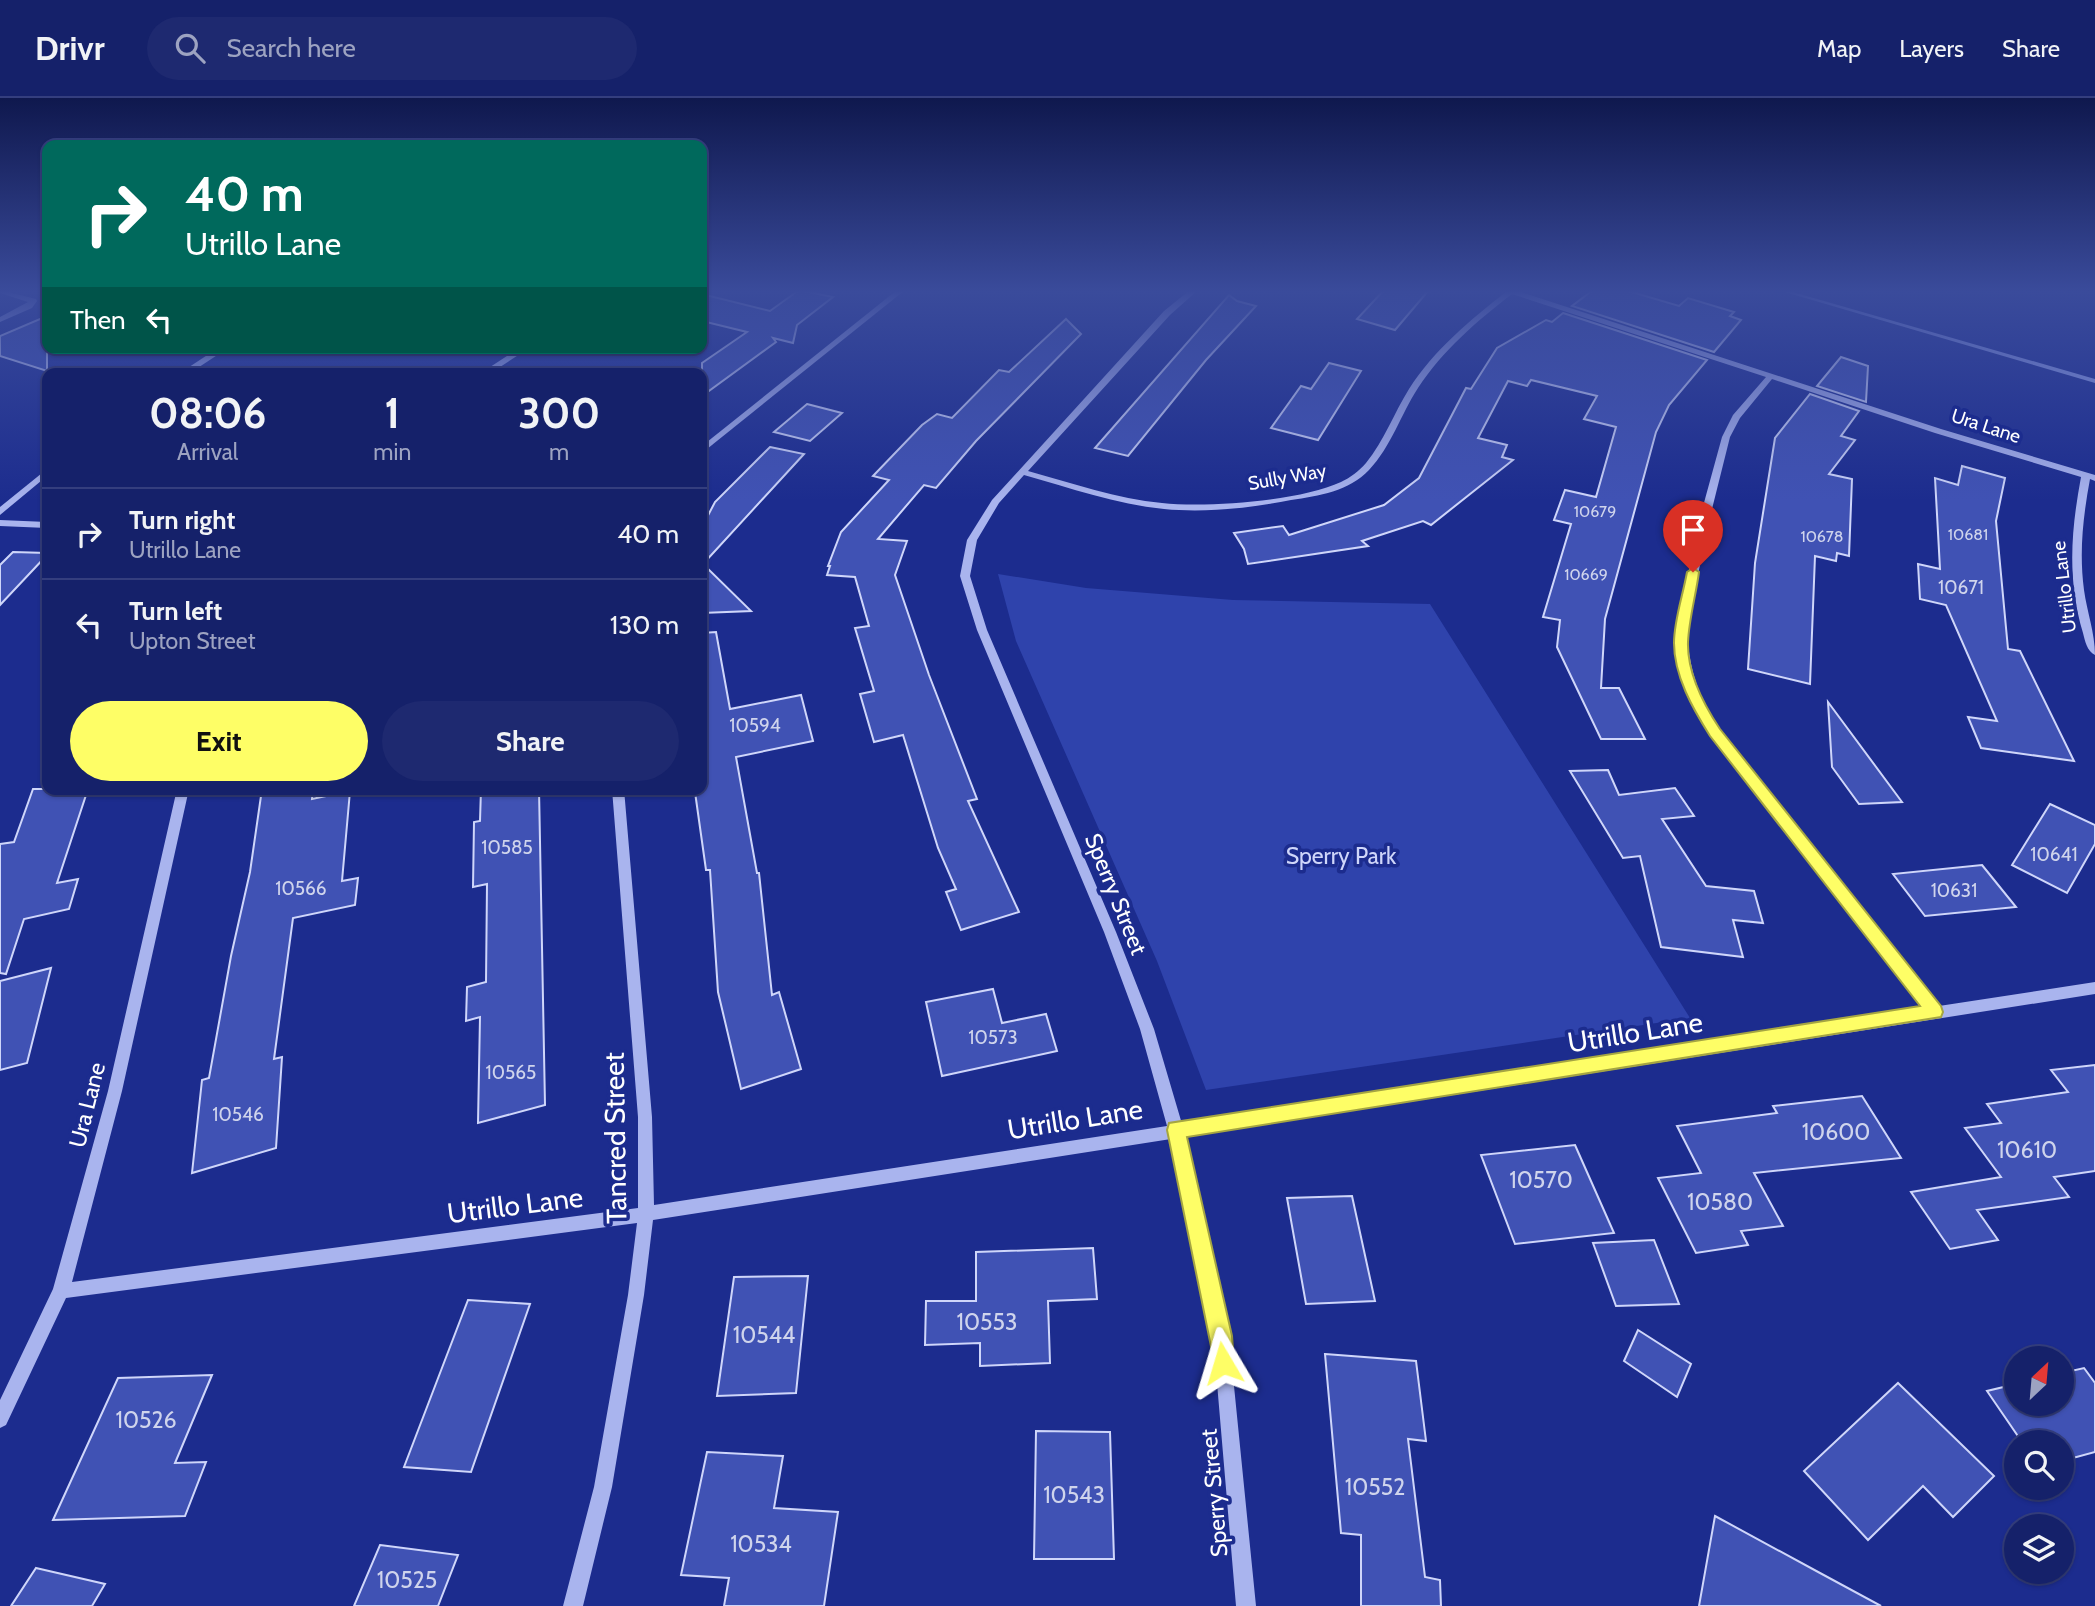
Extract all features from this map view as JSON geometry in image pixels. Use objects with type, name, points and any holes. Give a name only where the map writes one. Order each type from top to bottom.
[{"type":"street","points":[[707,446],[813,360]]},
{"type":"street","name":"Sperry Street","points":[[1124,360],[995,502],[972,540],[965,576],[982,630],[1110,932],[1147,1029],[1176,1130],[1221,1336],[1246,1606]]},
{"type":"street","name":"Sully Way","points":[[1022,472],[1117,497],[1165,506],[1215,505],[1278,498],[1340,485],[1354,479],[1371,462],[1413,390],[1435,360]]},
{"type":"street","name":"Ura Lane","points":[[1727,360],[1938,431],[2090,477]]},
{"type":"street","points":[[1772,375],[1736,417],[1721,452],[1683,623],[1681,644],[1689,679],[1699,707],[1715,732],[1934,1012]]},
{"type":"street","points":[[0,512],[42,476]]},
{"type":"street","name":"Utrillo Lane","points":[[2090,477],[2077,530],[2077,554],[2083,611],[2095,652]]},
{"type":"street","points":[[0,523],[42,524]]},
{"type":"street","name":"Ura Lane","points":[[0,1419],[61,1291],[115,1091],[182,795]]},
{"type":"street","name":"Tancred Street","points":[[573,1606],[603,1486],[636,1295],[646,1214],[645,1117],[618,795]]},
{"type":"street","name":"Utrillo Lane","points":[[61,1291],[646,1214],[2095,988]]},
{"type":"green space","name":"Sperry Park","points":[[998,574],[1086,588],[1233,600],[1430,604],[1690,1018],[1206,1090],[1157,961],[1016,641]]},
{"type":"building","points":[[14,360],[47,360],[47,368],[42,369]]},
{"type":"building","points":[[706,360],[751,360],[707,392],[707,368],[702,368],[702,363]]},
{"type":"building","points":[[1022,360],[1055,360],[976,441],[936,488],[924,485],[878,539],[907,541],[895,575],[929,675],[977,799],[968,801],[1019,912],[961,930],[946,892],[956,889],[938,848],[903,735],[874,742],[860,694],[874,691],[855,628],[869,626],[855,577],[827,575],[841,532],[889,480],[873,476],[922,425],[937,414],[952,418],[999,370],[1009,372]]},
{"type":"building","points":[[1172,360],[1206,360],[1128,456],[1095,448]]},
{"type":"building","points":[[1489,360],[1707,360],[1669,405],[1656,432],[1605,619],[1601,688],[1619,688],[1645,739],[1601,739],[1557,647],[1560,620],[1543,617],[1571,524],[1554,520],[1565,490],[1596,497],[1616,427],[1584,419],[1597,396],[1531,380],[1527,386],[1508,381],[1478,438],[1507,445],[1502,457],[1513,460],[1431,525],[1423,521],[1362,541],[1368,546],[1248,564],[1244,549],[1234,533],[1283,526],[1289,535],[1384,505],[1419,478],[1466,388],[1471,389]]},
{"type":"building","points":[[1838,360],[1851,360],[1868,366],[1866,402],[1817,386]]},
{"type":"building","points":[[1329,363],[1361,371],[1318,440],[1271,428],[1301,386],[1311,389]]},
{"type":"building","points":[[1810,394],[1859,411],[1841,436],[1855,440],[1829,474],[1852,479],[1849,556],[1837,553],[1836,561],[1815,556],[1810,684],[1748,669],[1755,563],[1775,438]]},
{"type":"building","points":[[807,404],[842,413],[810,441],[774,432]]},
{"type":"building","points":[[770,447],[804,454],[707,560],[707,517],[715,502]]},
{"type":"building","points":[[1962,466],[2005,478],[1996,521],[2008,649],[2020,651],[2074,761],[1981,748],[1968,717],[1997,721],[1946,605],[1920,599],[1918,564],[1940,569],[1935,478],[1958,485]]},
{"type":"building","points":[[13,552],[42,553],[42,560],[0,605],[0,565]]},
{"type":"building","points":[[707,568],[751,611],[707,613]]},
{"type":"building","points":[[716,632],[730,709],[801,695],[813,741],[736,757],[759,873],[772,995],[779,992],[801,1069],[741,1089],[718,992],[710,870],[706,870],[695,795],[707,795],[707,633]]},
{"type":"building","points":[[1828,702],[1902,802],[1859,804],[1832,767]]},
{"type":"building","points":[[1608,770],[1619,795],[1675,788],[1694,816],[1662,819],[1706,886],[1754,891],[1763,923],[1733,920],[1743,957],[1661,947],[1640,856],[1623,858],[1570,771]]},
{"type":"building","points":[[33,789],[42,789],[42,795],[86,795],[57,883],[78,879],[69,909],[24,919],[6,974],[0,973],[0,844],[14,842]]},
{"type":"building","points":[[261,795],[312,795],[312,799],[350,795],[342,881],[358,878],[355,905],[293,918],[274,1059],[282,1057],[276,1148],[192,1173],[202,1080],[209,1078],[231,956],[250,872]]},
{"type":"building","points":[[481,795],[539,795],[545,1105],[478,1123],[480,1017],[466,1021],[467,987],[486,982],[487,884],[473,887],[474,822],[480,821]]},
{"type":"building","points":[[2050,804],[2095,825],[2095,844],[2067,893],[2012,865]]},
{"type":"building","points":[[1982,865],[2016,907],[1925,916],[1893,874]]},
{"type":"building","points":[[51,968],[27,1063],[0,1070],[0,981]]},
{"type":"building","points":[[993,989],[1002,1023],[1046,1014],[1057,1051],[942,1076],[926,1002]]},
{"type":"building","points":[[2095,1065],[2095,1171],[2054,1177],[2069,1197],[1977,1210],[1998,1240],[1950,1249],[1911,1192],[2001,1177],[1965,1128],[2001,1123],[1987,1104],[2068,1092],[2051,1070]]},
{"type":"building","points":[[1862,1096],[1901,1158],[1754,1173],[1783,1226],[1741,1231],[1748,1245],[1696,1253],[1658,1178],[1701,1173],[1677,1126],[1777,1113],[1773,1106]]},
{"type":"building","points":[[1575,1145],[1614,1233],[1515,1244],[1481,1155]]},
{"type":"building","points":[[1352,1196],[1375,1301],[1306,1304],[1287,1198]]},
{"type":"building","points":[[1654,1240],[1679,1304],[1616,1306],[1593,1243]]},
{"type":"building","points":[[1093,1248],[1097,1299],[1048,1301],[1050,1363],[980,1366],[980,1343],[925,1345],[926,1301],[976,1301],[976,1252]]},
{"type":"building","points":[[808,1276],[796,1393],[717,1396],[734,1277]]},
{"type":"building","points":[[468,1300],[530,1304],[471,1472],[404,1467]]},
{"type":"building","points":[[1638,1330],[1691,1364],[1677,1397],[1624,1361]]},
{"type":"building","points":[[1325,1354],[1416,1361],[1426,1441],[1408,1439],[1425,1577],[1440,1580],[1441,1606],[1361,1606],[1361,1535],[1341,1533]]},
{"type":"building","points":[[2084,1368],[2095,1383],[2095,1452],[2074,1458],[2074,1430],[2014,1430],[2004,1416],[2074,1416],[2074,1370]]},
{"type":"building","points":[[212,1375],[175,1463],[206,1462],[185,1516],[53,1520],[118,1378]]},
{"type":"building","points":[[1898,1383],[1994,1476],[1953,1517],[1923,1486],[1868,1540],[1804,1471]]},
{"type":"building","points":[[2004,1387],[2004,1416],[1987,1391]]},
{"type":"building","points":[[1036,1431],[1110,1432],[1114,1559],[1034,1559]]},
{"type":"building","points":[[707,1452],[783,1456],[774,1508],[838,1512],[824,1606],[724,1606],[729,1578],[681,1575]]},
{"type":"building","points":[[1715,1516],[1820,1573],[1881,1606],[1699,1606]]},
{"type":"building","points":[[380,1545],[458,1555],[438,1606],[354,1606]]},
{"type":"building","points":[[36,1568],[105,1584],[92,1606],[11,1606]]},
{"type":"waterway","points":[[2024,360],[2095,381]]},
{"type":"route","points":[[1223,1363],[1221,1336],[1176,1130],[1934,1012],[1715,732],[1699,707],[1681,644],[1693,572]]}]
